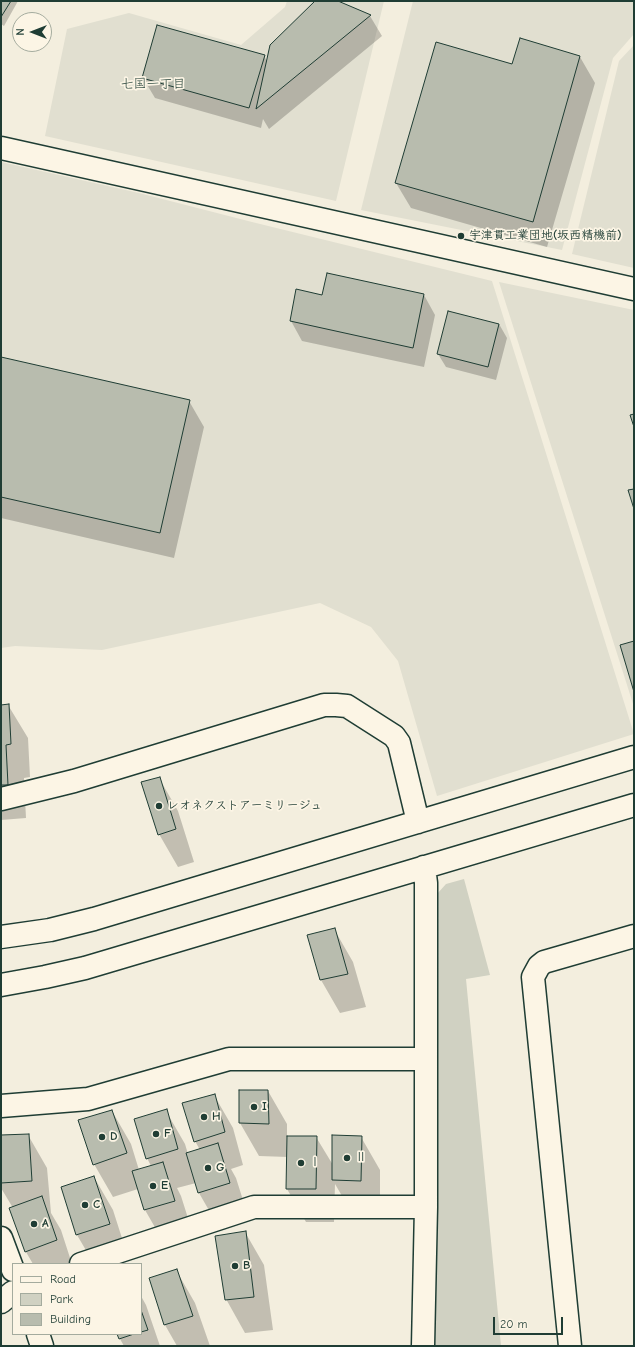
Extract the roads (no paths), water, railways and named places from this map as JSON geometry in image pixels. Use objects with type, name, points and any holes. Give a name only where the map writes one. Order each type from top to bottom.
[{"type":"street","points":[[1,148],[634,289]]},
{"type":"street","points":[[1,799],[74,781],[324,705],[336,704],[347,706],[394,736],[398,743],[418,822]]},
{"type":"street","points":[[1,938],[50,930],[94,918],[634,757]]},
{"type":"street","points":[[1,985],[84,968],[634,805]]},
{"type":"street","points":[[423,1346],[426,1207],[426,883],[424,867]]},
{"type":"street","points":[[570,1346],[533,977],[535,971],[544,962],[634,936]]},
{"type":"street","points":[[1,1106],[88,1099],[229,1059],[426,1059]]},
{"type":"street","points":[[84,1263],[254,1207],[426,1207]]},
{"type":"street","points":[[1,1238],[12,1267]]},
{"type":"street","points":[[1,1302],[12,1293]]},
{"type":"street","points":[[38,1335],[42,1346]]},
{"type":"place","name":"宇津貫工業団地(坂西精機前)","points":[[461,236]]},
{"type":"place","name":"レオネクストアーミリージュ","points":[[159,806]]},
{"type":"place","name":"I","points":[[254,1107]]},
{"type":"place","name":"H","points":[[204,1117]]},
{"type":"place","name":"F","points":[[156,1134]]},
{"type":"place","name":"D","points":[[102,1137]]},
{"type":"place","name":"Ⅱ","points":[[347,1158]]},
{"type":"place","name":"Ⅰ","points":[[301,1163]]},
{"type":"place","name":"G","points":[[208,1168]]},
{"type":"place","name":"E","points":[[153,1186]]},
{"type":"place","name":"C","points":[[85,1205]]},
{"type":"place","name":"A","points":[[34,1224]]},
{"type":"place","name":"B","points":[[235,1266]]},
{"type":"district","name":"七国一丁目","points":[[153,84]]}]
